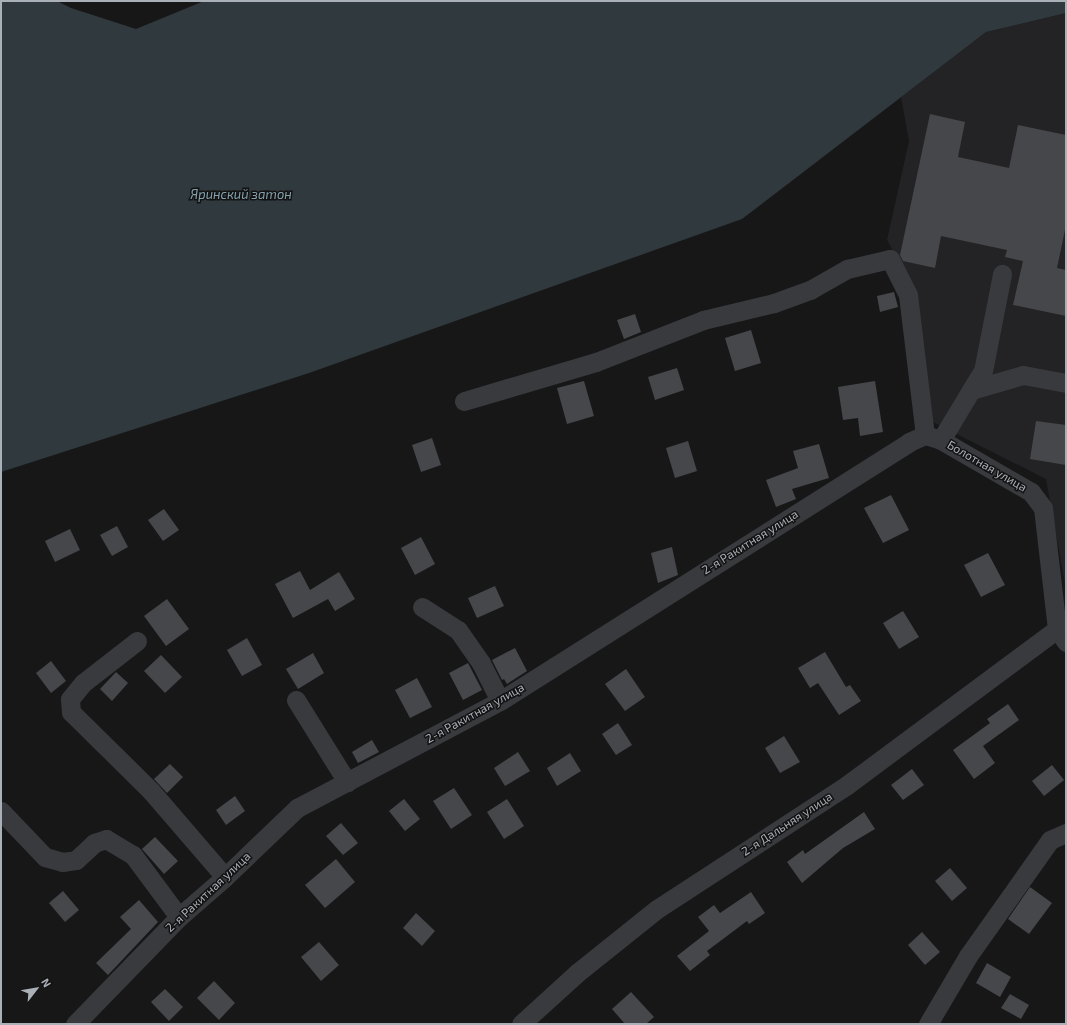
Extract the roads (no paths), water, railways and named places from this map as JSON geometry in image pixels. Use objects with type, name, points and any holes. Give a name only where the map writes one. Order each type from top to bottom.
[{"type":"street","points":[[464,401],[596,362],[703,320],[774,304],[810,290],[847,269],[890,259],[908,294],[925,439]]},
{"type":"street","points":[[925,439],[971,390],[983,371],[1002,274]]},
{"type":"street","points":[[971,390],[1023,375],[1066,383]]},
{"type":"street","name":"Болотная улица","points":[[925,439],[1031,492],[1043,508],[1062,635]]},
{"type":"street","name":"2-я Ракитная улица","points":[[74,1024],[179,917],[225,877],[297,808],[500,701],[925,439]]},
{"type":"street","points":[[422,607],[458,630],[481,663],[500,701]]},
{"type":"street","name":"2-я Дальняя улица","points":[[521,1024],[577,973],[657,909],[847,785],[1062,635]]},
{"type":"street","points":[[137,641],[83,682],[70,699],[71,712],[151,791],[225,877]]},
{"type":"street","points":[[296,700],[347,782]]},
{"type":"street","points":[[1,811],[45,857],[62,862],[76,860],[94,843],[106,839],[133,855],[179,917]]},
{"type":"street","points":[[928,1024],[968,956],[1050,840],[1066,833]]},
{"type":"water","name":"Яринский затон","points":[[1,1],[57,1],[71,8],[136,29],[204,1],[1066,1],[1066,13],[986,32],[742,219],[309,373],[1,472]]}]
